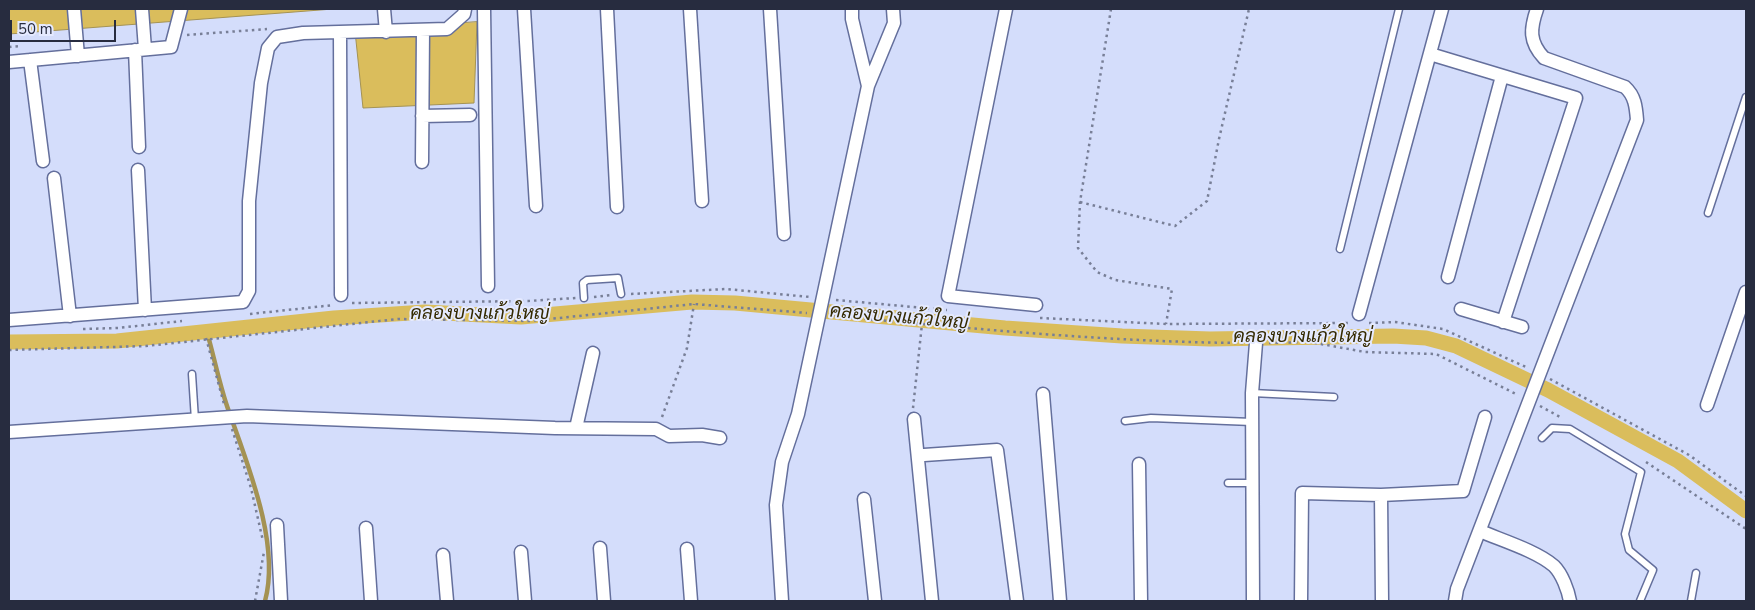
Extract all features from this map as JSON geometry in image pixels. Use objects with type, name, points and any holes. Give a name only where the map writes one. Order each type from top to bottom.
[{"type":"street","points":[[74,9],[78,56]]},
{"type":"street","points":[[139,147],[142,9]]},
{"type":"street","points":[[9,62],[171,47],[181,9]]},
{"type":"street","points":[[384,9],[386,32]]},
{"type":"street","points":[[9,320],[243,302],[249,291],[249,201],[261,83],[268,48],[277,37],[304,33],[448,29],[464,14],[466,9]]},
{"type":"street","points":[[484,9],[488,286]]},
{"type":"street","points":[[524,9],[536,206]]},
{"type":"street","points":[[607,9],[617,207]]},
{"type":"street","points":[[690,9],[702,201]]},
{"type":"street","points":[[770,9],[784,234]]},
{"type":"street","points":[[852,9],[852,20],[868,86]]},
{"type":"street","points":[[782,601],[776,504],[782,462],[798,414],[868,86],[894,23],[893,9]]},
{"type":"street","points":[[1006,9],[948,296],[1036,311]]},
{"type":"street","points":[[1361,320],[1442,9]]},
{"type":"street","points":[[1454,601],[1637,120],[1635,101],[1632,93],[1625,87],[1544,58],[1531,37],[1537,9]]},
{"type":"street","points":[[422,162],[423,30]]},
{"type":"street","points":[[340,32],[345,301]]},
{"type":"street","points":[[1430,54],[1576,98],[1503,322]]},
{"type":"street","points":[[30,60],[43,161]]},
{"type":"street","points":[[1448,276],[1502,76]]},
{"type":"street","points":[[422,116],[470,115]]},
{"type":"street","points":[[138,170],[145,310]]},
{"type":"street","points":[[54,178],[70,316]]},
{"type":"street","points":[[1707,405],[1746,292]]},
{"type":"street","points":[[1461,308],[1522,328]]},
{"type":"street","points":[[1253,601],[1252,393],[1256,343]]},
{"type":"street","points":[[576,428],[593,353]]},
{"type":"street","points":[[1043,394],[1060,601]]},
{"type":"street","points":[[9,432],[247,416],[576,428],[656,429],[669,436],[702,435],[720,438]]},
{"type":"street","points":[[1301,601],[1302,493],[1381,495],[1463,491],[1485,417]]},
{"type":"street","points":[[914,419],[932,601]]},
{"type":"street","points":[[924,455],[997,450],[1017,601]]},
{"type":"street","points":[[1138,464],[1141,601]]},
{"type":"street","points":[[1381,495],[1382,601]]},
{"type":"street","points":[[864,499],[875,601]]},
{"type":"street","points":[[277,525],[281,601]]},
{"type":"street","points":[[366,528],[371,601]]},
{"type":"street","points":[[1480,531],[1538,556],[1554,566],[1563,580],[1570,601]]},
{"type":"street","points":[[600,548],[604,601]]},
{"type":"street","points":[[687,549],[690,601]]},
{"type":"street","points":[[521,552],[525,601]]},
{"type":"street","points":[[443,555],[447,601]]},
{"type":"lane","points":[[1340,249],[1399,9]]},
{"type":"lane","points":[[1708,213],[1746,97]]},
{"type":"lane","points":[[584,298],[583,283],[587,280],[618,278],[621,294]]},
{"type":"lane","points":[[192,374],[195,420]]},
{"type":"lane","points":[[1252,393],[1334,397]]},
{"type":"lane","points":[[1125,421],[1151,418],[1252,422]]},
{"type":"lane","points":[[1542,438],[1552,428],[1570,429],[1641,472],[1625,534],[1630,550],[1653,570],[1640,601]]},
{"type":"lane","points":[[1228,483],[1252,483]]},
{"type":"lane","points":[[1691,601],[1696,573]]},
{"type":"path","points":[[1111,9],[1080,202],[1078,248],[1097,272],[1115,280],[1172,289],[1166,324]]},
{"type":"path","points":[[1080,202],[1175,226],[1207,202],[1219,139],[1249,9]]},
{"type":"path","points":[[247,314],[345,301],[528,301],[688,289],[726,289],[812,297]]},
{"type":"path","points":[[832,299],[950,310]]},
{"type":"path","points":[[656,429],[687,348],[694,304]]},
{"type":"path","points":[[9,350],[146,346],[206,338],[398,319],[530,320],[694,304],[808,313]]},
{"type":"path","points":[[1036,311],[1166,324],[1361,320],[1395,322],[1443,329],[1530,369]]},
{"type":"path","points":[[827,315],[990,331],[1162,342],[1310,342],[1365,352],[1436,354],[1526,399]]},
{"type":"path","points":[[78,329],[118,328],[189,321]]},
{"type":"path","points":[[914,419],[913,393],[920,356],[922,324]]},
{"type":"path","points":[[206,338],[228,418],[251,488],[264,543]]},
{"type":"path","points":[[1547,377],[1689,455],[1746,496]]},
{"type":"path","points":[[1535,403],[1570,422]]},
{"type":"path","points":[[1640,459],[1746,529]]},
{"type":"path","points":[[255,601],[264,550]]},
{"type":"shaded area","points":[[9,9],[333,9],[9,34]]},
{"type":"shaded area","points":[[477,22],[474,103],[363,108],[355,31]]},
{"type":"waterway","name":"คลองบางแก้วใหญ่","points":[[9,342],[117,341],[334,318],[425,312],[521,317],[692,302],[735,303],[1005,328],[1122,336],[1210,339],[1393,336],[1426,338],[1456,346],[1548,390],[1678,461],[1746,511]]},
{"type":"waterway","points":[[207,332],[224,397],[252,477],[265,528],[269,578],[265,601]]}]
